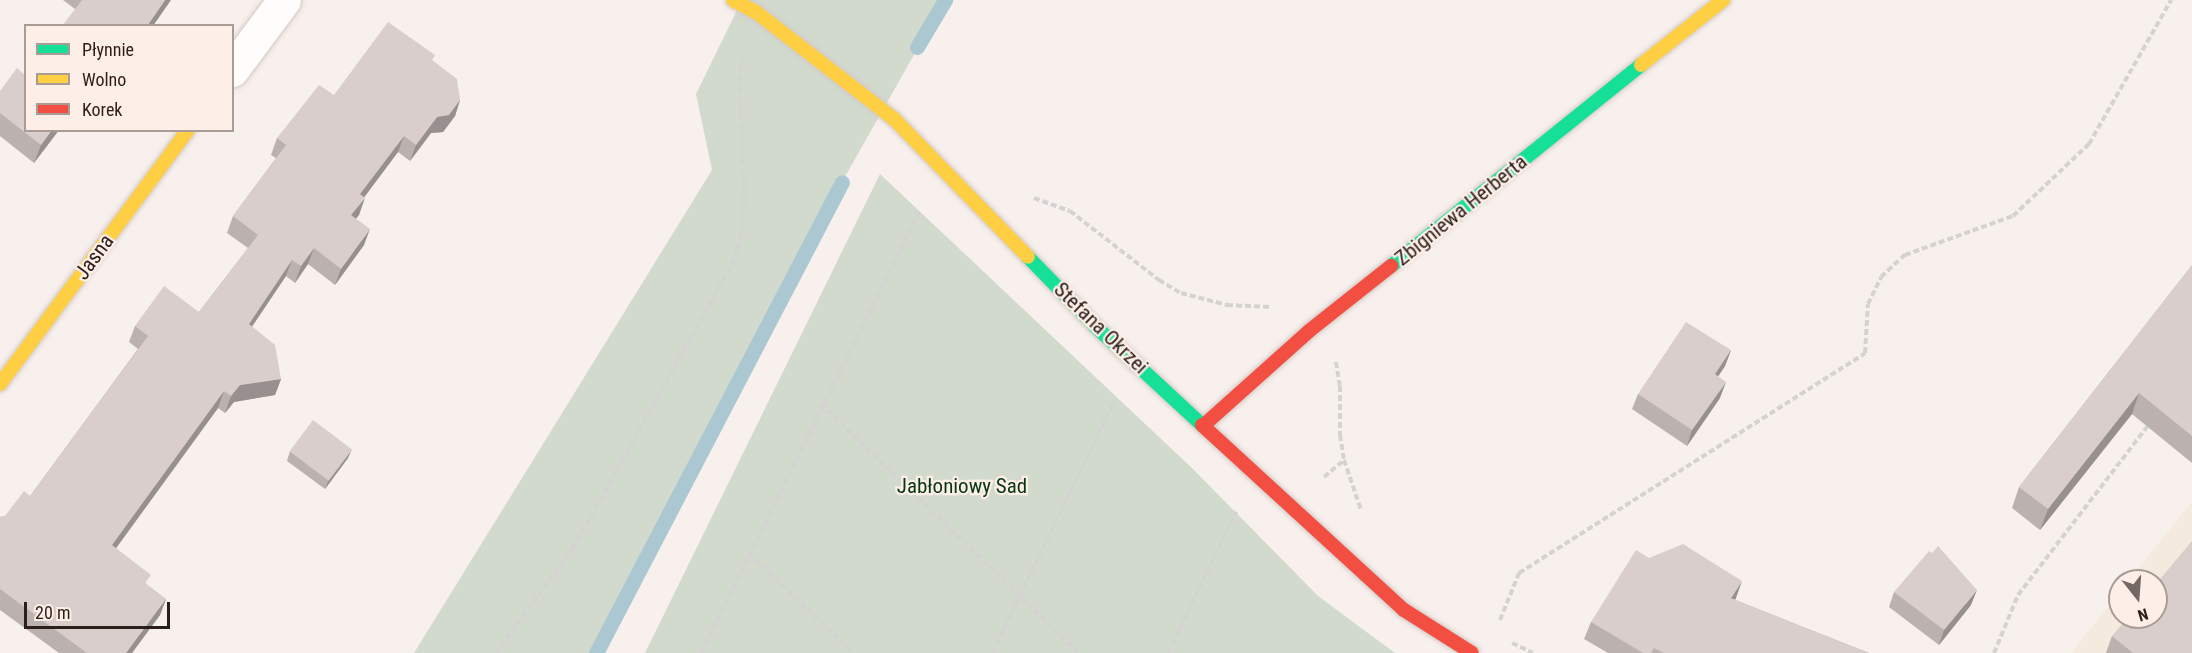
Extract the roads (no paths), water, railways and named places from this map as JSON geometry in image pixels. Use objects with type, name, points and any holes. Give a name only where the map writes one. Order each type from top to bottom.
[{"type":"street","points":[[234,67],[284,0]]},
{"type":"street","name":"Stefana Okrzei","points":[[733,0],[756,12],[894,119],[1095,326],[1404,610],[1472,653]]},
{"type":"street","name":"Zbigniewa Herberta","points":[[1204,425],[1309,331],[1723,0]]},
{"type":"street","name":"Jasna","points":[[0,384],[187,132]]},
{"type":"waterway","points":[[917,47],[945,0]]},
{"type":"waterway","points":[[596,653],[842,182]]},
{"type":"park label","name":"Jabłoniowy Sad","points":[[962,486]]}]
